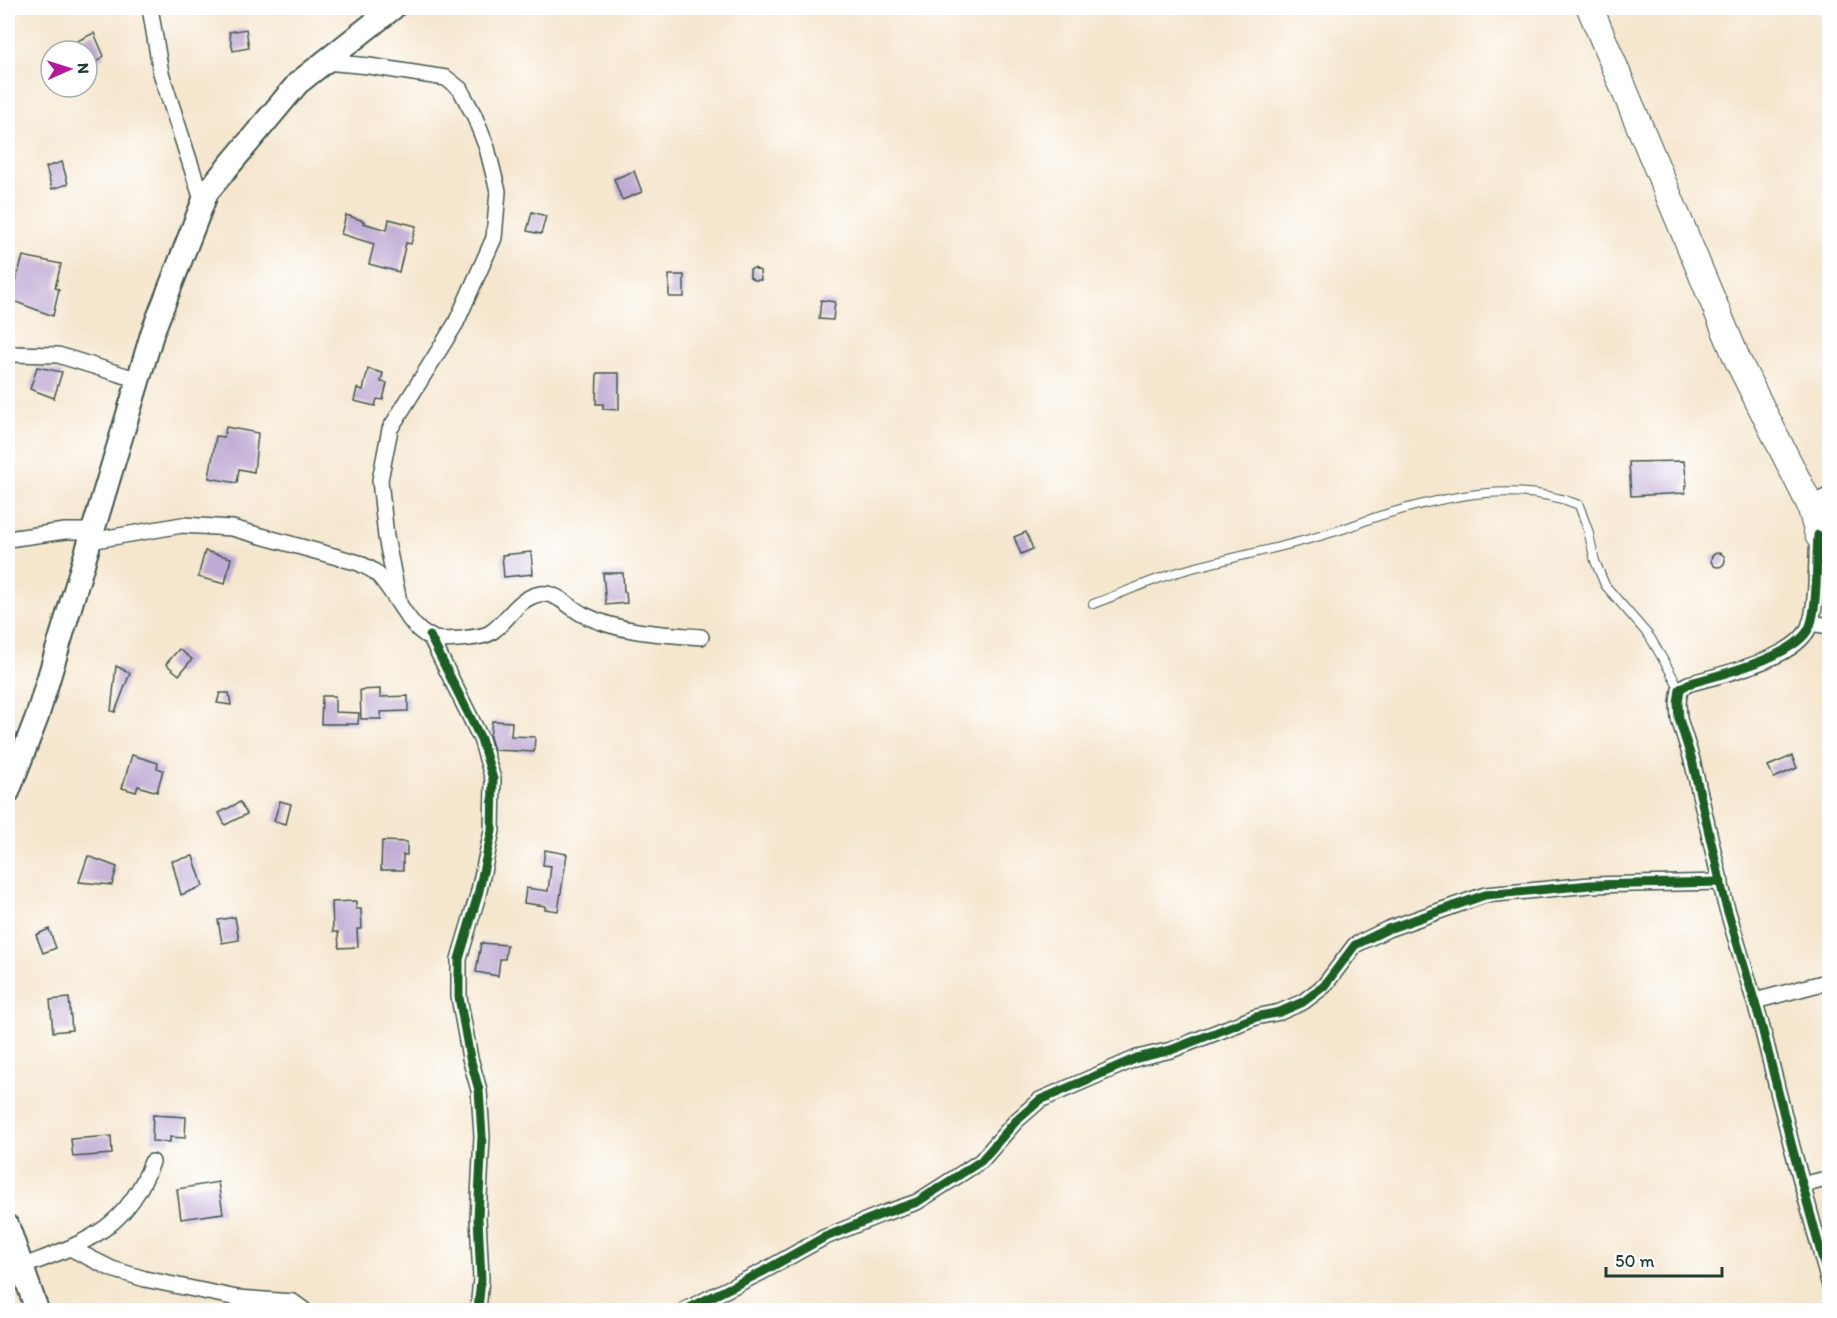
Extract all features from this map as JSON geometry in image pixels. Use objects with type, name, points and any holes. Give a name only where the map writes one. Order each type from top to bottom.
[{"type":"highway","points":[[1590,8],[1738,361],[1820,500],[1824,544]]},
{"type":"main road","points":[[8,792],[37,717],[153,331],[207,192],[298,83],[393,8]]},
{"type":"main road","points":[[8,1227],[37,1311]]},
{"type":"street","points":[[150,8],[161,73],[203,204]]},
{"type":"street","points":[[325,62],[369,66],[446,78],[460,89],[474,115],[487,148],[498,191],[494,238],[456,323],[390,429],[380,480],[386,537],[399,602]]},
{"type":"street","points":[[8,354],[58,355],[139,380]]},
{"type":"street","points":[[8,539],[65,531],[92,536],[183,525],[232,528],[360,563],[376,572],[410,619],[424,634],[436,639],[478,637],[490,633],[520,603],[548,593],[583,615],[609,625],[642,632],[701,637]]},
{"type":"street","points":[[1824,544],[1810,623],[1800,641],[1765,659],[1688,684],[1680,689],[1678,703],[1679,720],[1692,760],[1721,882],[1755,1001],[1830,1286]]},
{"type":"street","points":[[1810,623],[1830,626]]},
{"type":"street","points":[[430,636],[481,739],[493,779],[492,831],[478,895],[459,959],[459,997],[470,1058],[479,1090],[482,1136],[478,1218],[481,1279],[478,1311]]},
{"type":"street","points":[[685,1311],[822,1239],[917,1202],[981,1161],[1016,1121],[1040,1100],[1137,1058],[1171,1050],[1256,1017],[1280,1012],[1303,1002],[1324,986],[1355,945],[1388,929],[1485,895],[1590,885],[1721,882]]},
{"type":"street","points":[[1755,1001],[1830,981]]},
{"type":"street","points":[[22,1267],[81,1243],[114,1222],[135,1198],[152,1161]]},
{"type":"street","points":[[1802,1185],[1830,1178]]},
{"type":"street","points":[[70,1248],[112,1269],[145,1279],[237,1298],[293,1302],[304,1311]]},
{"type":"lane","points":[[1093,604],[1172,574],[1329,533],[1423,504],[1475,495],[1523,491],[1560,497],[1578,505],[1588,530],[1595,561],[1605,585],[1650,637],[1680,689]]},
{"type":"building","points":[[246,29],[249,48],[233,51],[229,32]]},
{"type":"building","points":[[94,33],[97,39],[81,39]]},
{"type":"building","points":[[99,44],[104,56],[99,60]]},
{"type":"building","points":[[62,162],[68,184],[52,189],[46,167]]},
{"type":"building","points":[[634,171],[642,192],[622,200],[614,179]]},
{"type":"building","points":[[532,212],[546,216],[541,234],[527,231]]},
{"type":"building","points":[[346,215],[387,230],[389,219],[416,226],[411,244],[406,243],[399,272],[369,264],[374,244],[341,234]]},
{"type":"building","points":[[23,256],[61,264],[55,288],[59,289],[53,316],[8,299],[8,278],[16,280]]},
{"type":"building","points":[[750,269],[760,271],[761,280],[754,280],[750,277]]},
{"type":"building","points":[[669,275],[684,275],[684,297],[669,297]]},
{"type":"building","points":[[821,300],[835,302],[833,320],[819,319]]},
{"type":"building","points":[[37,367],[62,372],[54,398],[30,389]]},
{"type":"building","points":[[368,369],[383,373],[381,382],[387,383],[383,400],[377,399],[375,406],[354,401],[357,388],[363,390]]},
{"type":"building","points":[[597,373],[619,373],[619,410],[603,409],[603,404],[596,404]]},
{"type":"building","points":[[226,427],[258,433],[254,472],[239,469],[237,483],[209,478],[216,436],[224,437]]},
{"type":"building","points":[[1684,461],[1687,485],[1685,485],[1685,493],[1631,496],[1629,462]]},
{"type":"building","points":[[1026,532],[1033,549],[1021,554],[1014,537]]},
{"type":"building","points":[[205,551],[231,558],[225,584],[198,577]]},
{"type":"building","points":[[531,552],[533,574],[504,577],[502,555]]},
{"type":"building","points":[[1715,553],[1721,553],[1725,560],[1721,567],[1715,567],[1711,563],[1711,557]]},
{"type":"building","points":[[603,573],[623,573],[627,603],[606,605]]},
{"type":"building","points":[[179,649],[192,659],[179,675],[166,664]]},
{"type":"building","points":[[116,666],[130,673],[115,712],[111,711]]},
{"type":"building","points":[[380,689],[380,697],[408,696],[408,711],[380,712],[381,719],[361,719],[360,690]]},
{"type":"building","points":[[220,693],[229,693],[231,705],[217,703]]},
{"type":"building","points":[[322,696],[335,696],[335,712],[359,713],[358,724],[321,724]]},
{"type":"building","points":[[492,721],[512,722],[511,736],[535,737],[534,752],[494,750],[490,737]]},
{"type":"building","points":[[132,755],[158,763],[157,768],[163,770],[157,792],[138,786],[136,792],[122,788]]},
{"type":"building","points":[[1792,756],[1797,768],[1774,778],[1768,766]]},
{"type":"building","points":[[280,801],[291,804],[286,824],[274,821]]},
{"type":"building","points":[[240,802],[247,814],[225,825],[219,813]]},
{"type":"building","points":[[382,841],[407,842],[407,855],[403,855],[403,870],[381,870]]},
{"type":"building","points":[[545,850],[567,854],[558,911],[545,909],[545,906],[524,903],[526,888],[548,891],[551,866],[543,865]]},
{"type":"building","points":[[88,856],[117,867],[112,885],[79,882]]},
{"type":"building","points":[[193,856],[203,886],[181,895],[172,861]]},
{"type":"building","points":[[356,901],[356,909],[361,909],[362,929],[357,929],[358,947],[339,948],[338,932],[333,932],[332,902]]},
{"type":"building","points":[[235,917],[239,940],[222,943],[218,920]]},
{"type":"building","points":[[49,929],[56,948],[43,953],[36,935]]},
{"type":"building","points":[[481,943],[507,945],[505,959],[500,959],[498,976],[476,972]]},
{"type":"building","points":[[69,998],[72,1030],[53,1032],[50,1000]]},
{"type":"building","points":[[153,1115],[186,1117],[185,1138],[170,1137],[170,1142],[152,1141]]},
{"type":"building","points":[[111,1136],[112,1154],[73,1157],[71,1139]]},
{"type":"building","points":[[218,1182],[223,1213],[181,1219],[177,1189]]},
{"type":"cycle path","points":[[1818,535],[1813,617],[1803,637],[1774,656],[1688,684],[1680,689],[1678,703],[1679,719],[1692,760],[1725,902],[1760,1020],[1830,1286]]},
{"type":"cycle path","points":[[430,636],[481,739],[493,779],[492,831],[478,895],[459,959],[459,997],[470,1058],[479,1090],[482,1136],[478,1218],[481,1279],[478,1310]]},
{"type":"cycle path","points":[[685,1310],[762,1272],[823,1238],[917,1202],[981,1161],[1016,1121],[1040,1100],[1137,1058],[1171,1050],[1256,1017],[1280,1012],[1303,1002],[1324,986],[1355,945],[1388,929],[1485,895],[1590,885],[1721,882]]}]
